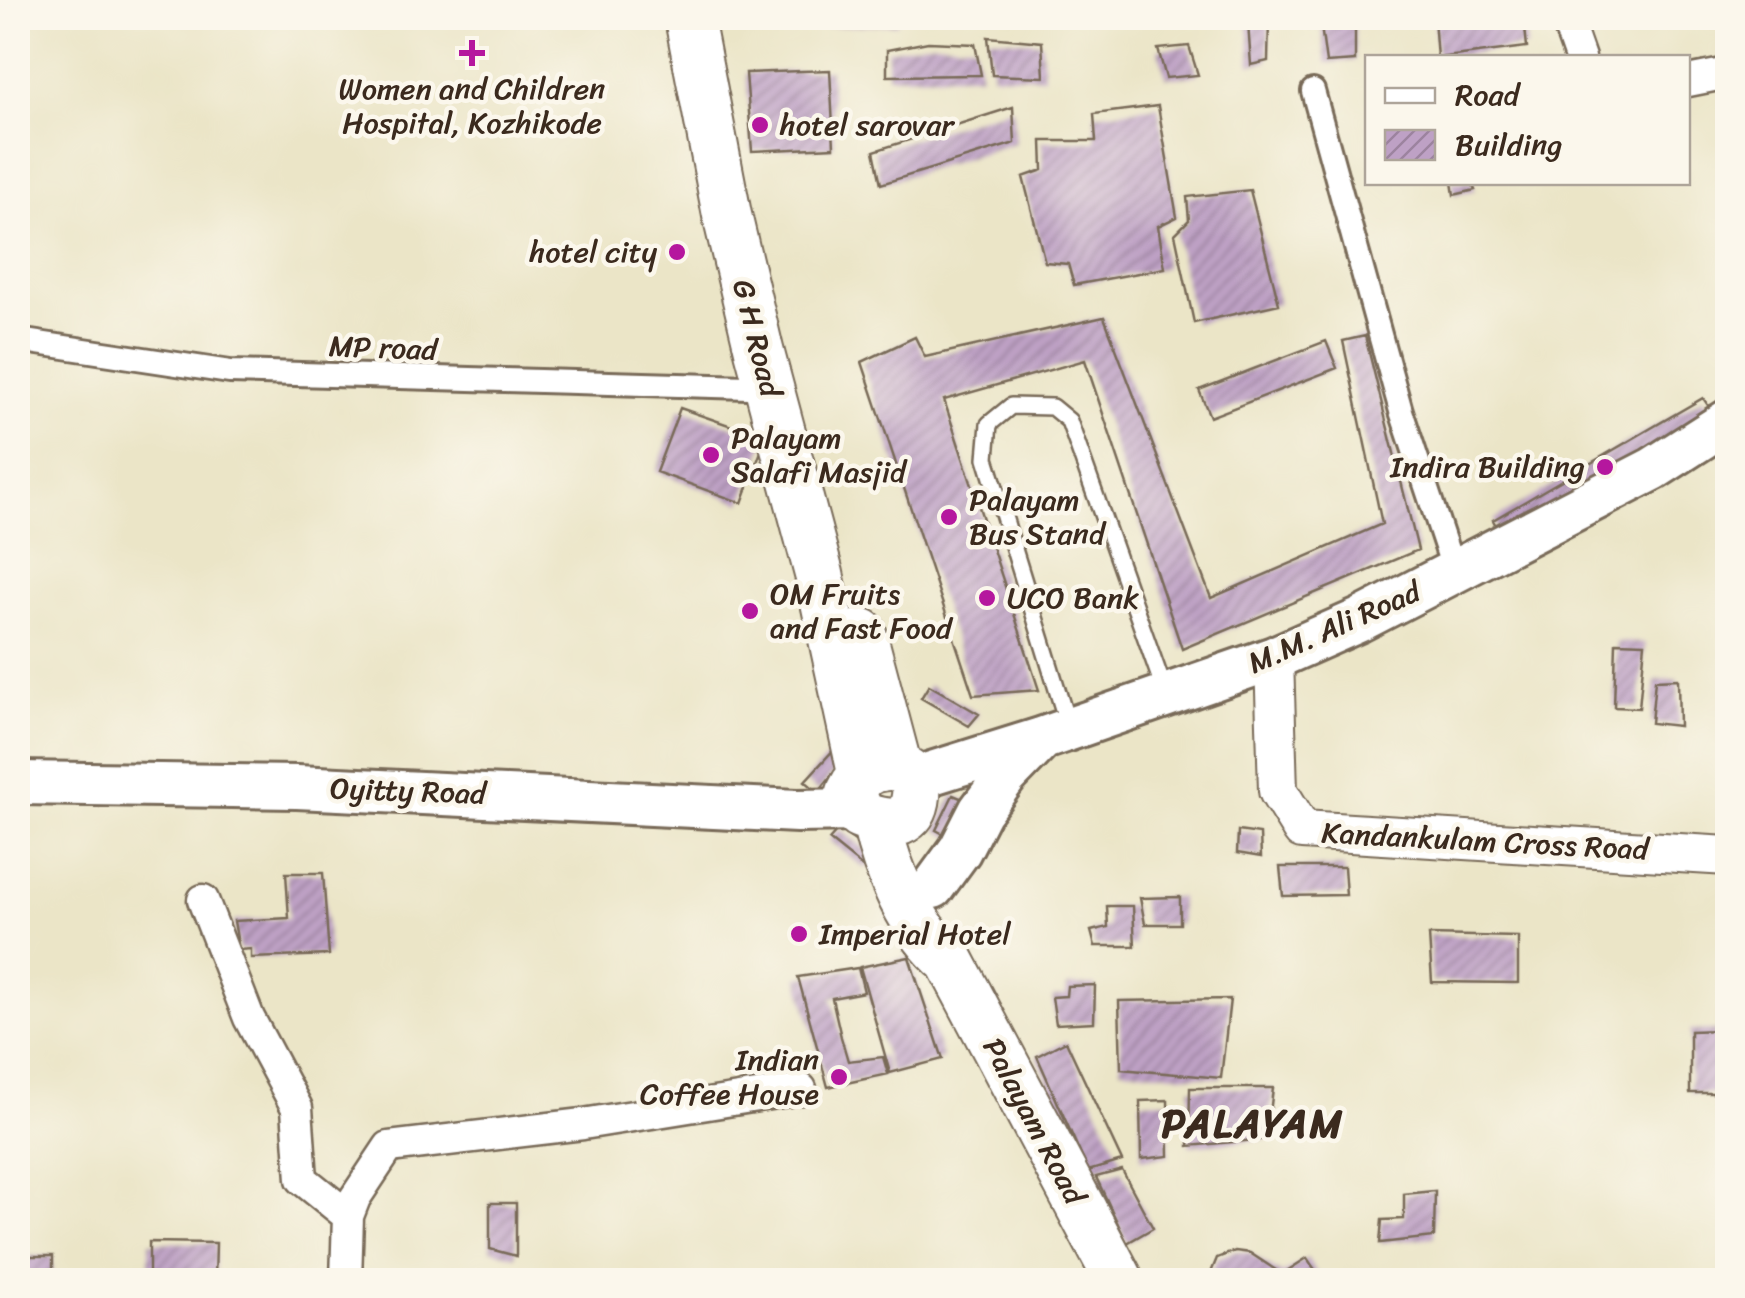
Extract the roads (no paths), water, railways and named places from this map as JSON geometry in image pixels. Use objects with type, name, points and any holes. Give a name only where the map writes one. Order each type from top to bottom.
[{"type":"main road","name":"G H Road","points":[[689,18],[727,215],[819,574],[887,794]]},
{"type":"main road","name":"G H Road","points":[[712,18],[887,794]]},
{"type":"main road","name":"M.M. Ali Road","points":[[887,794],[1274,658],[1360,620],[1653,468],[1728,421]]},
{"type":"main road","points":[[933,887],[1006,776],[1055,734]]},
{"type":"main road","name":"Oyitty Road","points":[[18,783],[298,787],[797,810],[887,794]]},
{"type":"main road","points":[[887,794],[933,887],[948,930],[950,961]]},
{"type":"main road","points":[[887,794],[891,870],[918,924],[950,961]]},
{"type":"main road","name":"Palayam Road","points":[[950,961],[1118,1280]]},
{"type":"street","points":[[1566,18],[1579,55]]},
{"type":"street","points":[[1690,81],[1728,73]]},
{"type":"street","points":[[1313,91],[1402,410],[1454,572]]},
{"type":"street","name":"MP road","points":[[18,340],[230,372],[748,387]]},
{"type":"street","name":"Kandankulam Cross Road","points":[[1274,658],[1278,791],[1302,830],[1728,856]]},
{"type":"street","points":[[203,900],[250,1018],[296,1108],[302,1178],[348,1216]]},
{"type":"street","points":[[346,1280],[348,1216],[355,1198],[389,1147],[583,1124],[801,1089]]},
{"type":"lane","points":[[1055,734],[986,458],[989,424],[1010,406],[1052,407],[1069,421],[1166,696]]},
{"type":"place","name":"Women and Children Hospital, Kozhikode","points":[[472,53]]},
{"type":"place","name":"hotel sarovar","points":[[760,125]]},
{"type":"place","name":"hotel city","points":[[677,252]]},
{"type":"place","name":"Palayam Salafi Masjid","points":[[711,455]]},
{"type":"place","name":"Indira Building","points":[[1605,467]]},
{"type":"place","name":"Palayam Bus Stand","points":[[949,517]]},
{"type":"place","name":"UCO Bank","points":[[987,598]]},
{"type":"place","name":"OM Fruits and Fast Food","points":[[750,611]]},
{"type":"place","name":"Imperial Hotel","points":[[799,934]]},
{"type":"place","name":"Indian Coffee House","points":[[839,1077]]},
{"type":"district","name":"PALAYAM","points":[[1253,1123]]}]
